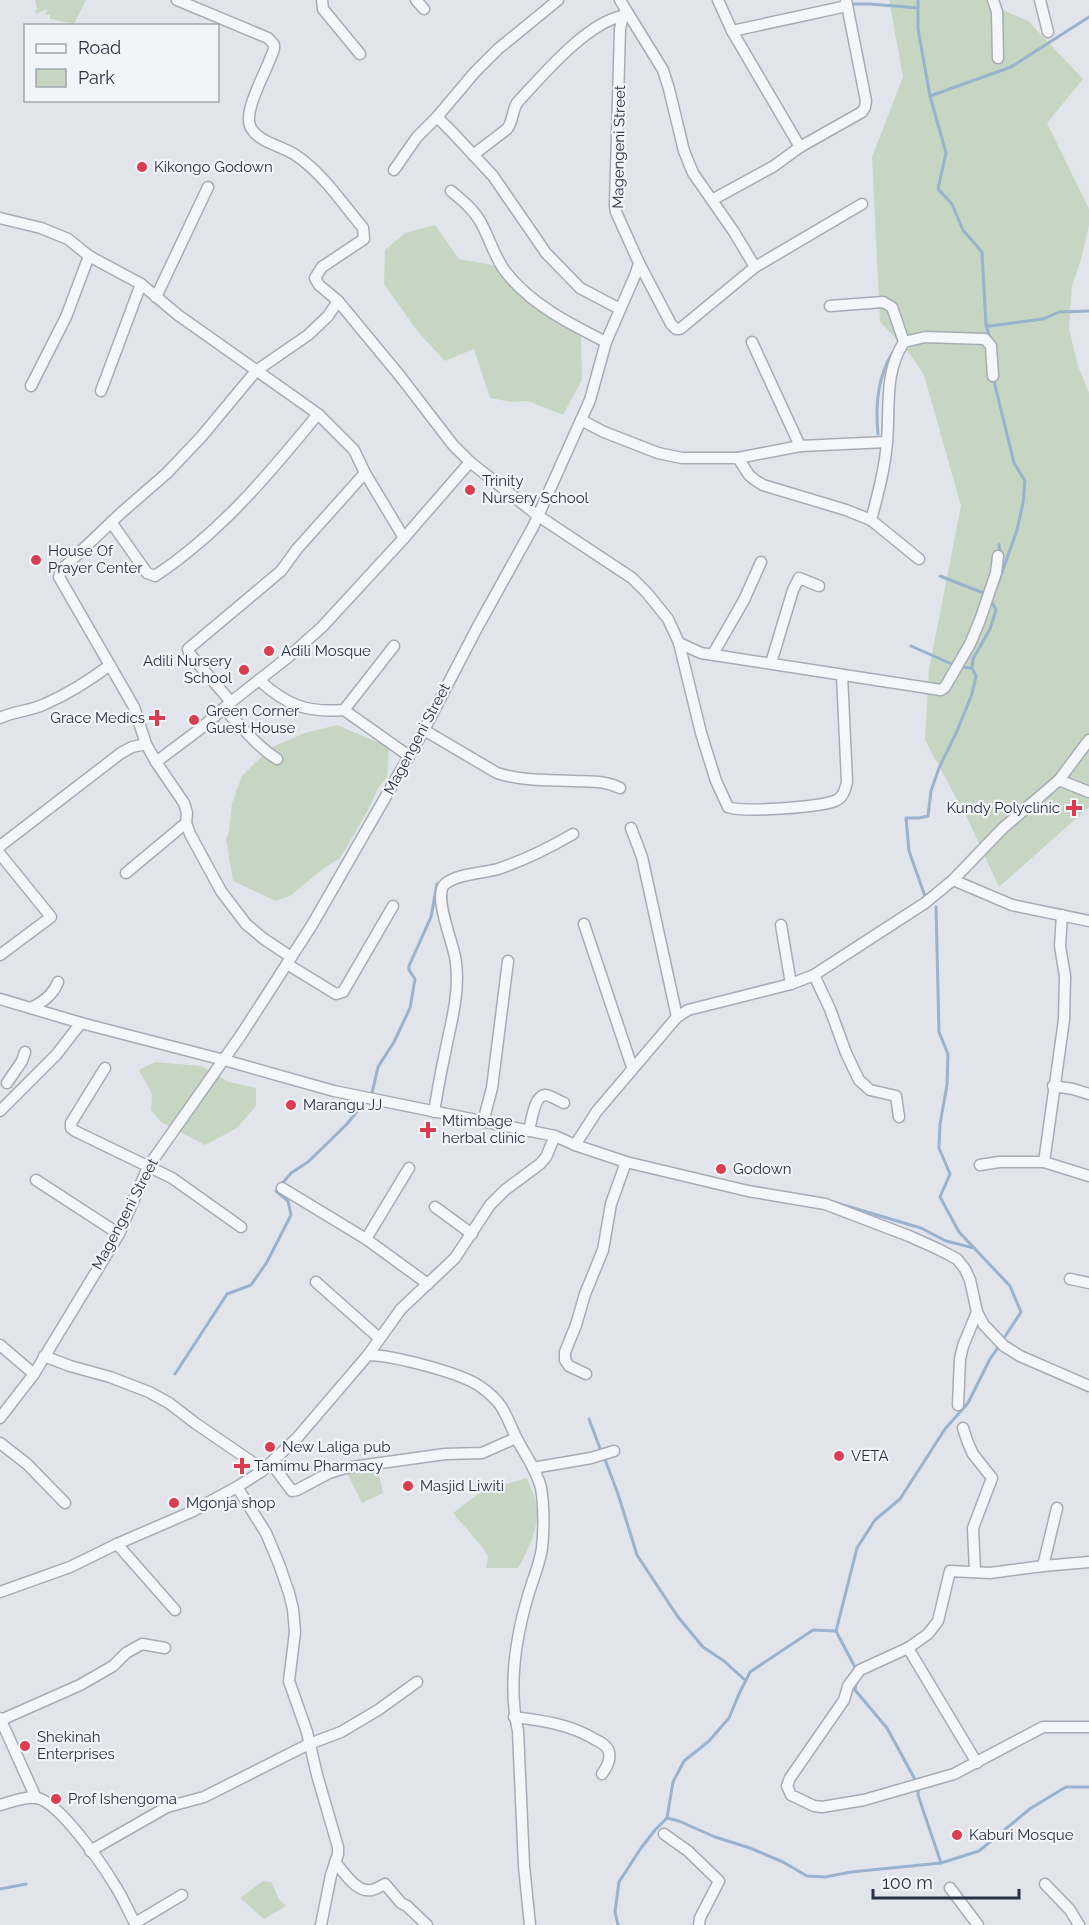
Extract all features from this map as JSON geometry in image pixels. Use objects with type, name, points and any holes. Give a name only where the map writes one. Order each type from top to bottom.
[{"type":"street","points":[[177,0],[268,38],[273,44],[274,48],[250,106],[248,120],[251,129],[261,138],[294,154],[316,173],[363,228],[364,239],[322,267],[315,278],[319,285],[338,301],[453,445],[470,462],[537,515],[632,578],[668,620],[679,643],[701,733],[728,807],[757,809],[825,803],[837,800],[844,793],[847,782],[842,675]]},
{"type":"street","points":[[321,0],[328,16],[360,54]]},
{"type":"street","points":[[416,0],[424,9]]},
{"type":"street","points":[[394,170],[417,137],[475,72],[558,0]]},
{"type":"street","points":[[718,0],[732,31],[800,147]]},
{"type":"street","points":[[993,0],[996,12],[998,58]]},
{"type":"street","points":[[1041,0],[1048,32]]},
{"type":"street","points":[[712,200],[774,166],[800,147],[862,112],[866,101],[847,3],[732,31]]},
{"type":"street","points":[[473,155],[507,129],[517,103],[563,54],[612,19],[623,8],[663,70],[684,151],[693,173],[755,267]]},
{"type":"street","name":"Magengeni Street","points":[[0,1418],[34,1374],[119,1234],[148,1167],[224,1060],[351,859],[424,730],[533,527],[590,400],[606,342],[639,263],[615,206],[620,29],[623,8]]},
{"type":"street","points":[[437,117],[493,176],[546,253],[580,288],[620,309]]},
{"type":"street","points":[[156,297],[208,188]]},
{"type":"street","points":[[451,191],[479,220],[503,269],[515,283],[562,320],[606,342]]},
{"type":"street","points":[[639,263],[671,324],[676,329],[680,329],[755,267],[862,204]]},
{"type":"street","points":[[0,218],[41,228],[68,239],[88,256],[141,284],[256,371],[318,414],[354,450],[404,538]]},
{"type":"street","points":[[31,386],[66,317],[88,256]]},
{"type":"street","points":[[101,391],[141,284]]},
{"type":"street","points":[[338,301],[328,316],[308,335],[256,371],[202,436],[167,473],[61,570],[59,577],[134,707],[146,744],[184,803],[187,813],[186,823],[200,854],[238,916],[289,960],[336,994],[343,992],[393,906]]},
{"type":"street","points":[[830,306],[883,302],[889,304],[904,342]]},
{"type":"street","points":[[871,520],[887,442],[890,377],[896,354],[904,342],[925,338],[985,339],[992,346],[993,376]]},
{"type":"street","points":[[752,342],[800,446]]},
{"type":"street","points":[[111,522],[147,573],[155,576],[193,549],[219,526],[258,485],[318,414]]},
{"type":"street","points":[[581,420],[604,432],[665,455],[699,458],[738,458],[800,446],[887,442]]},
{"type":"street","points":[[738,458],[754,480],[871,520],[919,559]]},
{"type":"street","points":[[156,762],[200,729],[322,627],[470,462]]},
{"type":"street","points":[[277,759],[258,746],[188,649],[281,571],[297,549],[365,473]]},
{"type":"street","points":[[679,643],[701,652],[943,689],[964,656],[980,620],[996,573],[998,556]]},
{"type":"street","points":[[713,654],[744,600],[761,562]]},
{"type":"street","points":[[771,663],[798,579],[801,578],[819,586]]},
{"type":"street","points":[[344,710],[394,646]]},
{"type":"street","points":[[0,718],[44,705],[89,680],[110,665]]},
{"type":"street","points":[[259,680],[276,696],[298,706],[327,712],[344,710],[409,756]]},
{"type":"street","points":[[424,730],[497,773],[529,780],[598,781],[620,788]]},
{"type":"street","points":[[575,1145],[597,1111],[677,1017],[688,1010],[791,984],[814,975],[925,903],[953,880],[1002,828],[1059,780],[1089,740]]},
{"type":"street","points":[[0,846],[121,753],[146,744]]},
{"type":"street","points":[[1059,780],[1089,792]]},
{"type":"street","points":[[126,873],[186,823]]},
{"type":"street","points":[[631,828],[642,857],[677,1017]]},
{"type":"street","points":[[434,1112],[455,1002],[457,976],[456,961],[443,915],[441,891],[445,884],[455,879],[496,870],[526,859],[573,834]]},
{"type":"street","points":[[0,854],[51,917],[0,955]]},
{"type":"street","points":[[953,880],[1012,905],[1089,921]]},
{"type":"street","points":[[1044,1162],[1064,1020],[1065,976],[1060,946],[1062,915]]},
{"type":"street","points":[[584,924],[633,1067]]},
{"type":"street","points":[[781,925],[791,984]]},
{"type":"street","points":[[483,1122],[492,1088],[508,961]]},
{"type":"street","points":[[814,975],[859,1080],[870,1090],[896,1096],[899,1118]]},
{"type":"street","points":[[31,1008],[44,1001],[54,991],[58,982]]},
{"type":"street","points":[[0,999],[334,1091],[555,1136],[626,1162],[748,1191],[825,1204],[909,1236],[957,1259],[970,1280],[977,1312],[984,1326],[1004,1346],[1020,1356],[1089,1386]]},
{"type":"street","points":[[0,1111],[56,1055],[81,1023]]},
{"type":"street","points":[[20,1090],[4,1080],[22,1061],[25,1052]]},
{"type":"street","points":[[105,1068],[71,1123],[71,1128],[172,1178],[242,1227]]},
{"type":"street","points":[[1053,1086],[1089,1094]]},
{"type":"street","points":[[530,1131],[533,1113],[542,1096],[546,1095],[564,1103]]},
{"type":"street","points":[[0,1592],[70,1567],[191,1512],[262,1471],[297,1438],[368,1355],[401,1309],[455,1258],[490,1205],[505,1190],[540,1164],[546,1157],[555,1136]]},
{"type":"street","points":[[586,1374],[569,1366],[564,1352],[603,1250],[611,1204],[626,1162]]},
{"type":"street","points":[[980,1165],[999,1162],[1044,1162],[1089,1176]]},
{"type":"street","points":[[366,1239],[409,1168]]},
{"type":"street","points":[[36,1180],[119,1234]]},
{"type":"street","points":[[282,1188],[366,1239],[428,1284]]},
{"type":"street","points":[[435,1207],[472,1234]]},
{"type":"street","points":[[1070,1279],[1089,1283]]},
{"type":"street","points":[[316,1282],[379,1338]]},
{"type":"street","points":[[958,1405],[960,1359],[977,1312]]},
{"type":"street","points":[[0,1345],[34,1374]]},
{"type":"street","points":[[368,1355],[384,1355],[436,1369],[480,1386],[507,1414],[541,1489],[542,1550],[522,1616],[514,1653],[513,1688],[514,1717],[518,1731],[524,1866],[530,1925]]},
{"type":"street","points":[[44,1356],[130,1384],[159,1398],[262,1471]]},
{"type":"street","points":[[963,1428],[974,1454],[992,1478],[973,1528],[975,1572]]},
{"type":"street","points":[[271,1463],[292,1491],[328,1473],[345,1468],[445,1454],[482,1453],[516,1438]]},
{"type":"street","points":[[0,1443],[27,1464],[65,1503]]},
{"type":"street","points":[[533,1468],[591,1458],[614,1451]]},
{"type":"street","points":[[237,1487],[266,1533],[279,1564],[293,1609],[295,1632],[289,1681],[338,1847],[321,1925]]},
{"type":"street","points":[[1043,1566],[1057,1508]]},
{"type":"street","points":[[117,1544],[175,1610]]},
{"type":"street","points":[[1089,1562],[990,1574],[950,1571],[938,1621],[928,1634],[908,1648],[860,1671],[848,1686],[844,1700],[790,1778],[787,1786],[791,1794],[814,1806],[846,1803],[940,1779],[977,1763],[1043,1727],[1089,1726]]},
{"type":"street","points":[[36,1798],[0,1719],[80,1685],[113,1666],[126,1653],[142,1644],[165,1648]]},
{"type":"street","points":[[908,1648],[977,1763]]},
{"type":"street","points":[[90,1851],[167,1807],[204,1797],[309,1744],[341,1732],[378,1710],[417,1682]]},
{"type":"street","points":[[514,1717],[564,1725],[582,1731],[600,1742],[610,1754],[602,1774]]},
{"type":"street","points":[[0,1805],[36,1798],[46,1802],[65,1819],[115,1884],[135,1924],[182,1895]]},
{"type":"street","points":[[664,1834],[678,1842],[719,1881],[700,1918],[699,1925]]},
{"type":"street","points":[[335,1862],[363,1890],[372,1890],[386,1884],[398,1900],[407,1905],[427,1925]]},
{"type":"street","points":[[1045,1884],[1070,1910],[1079,1925]]},
{"type":"street","points":[[950,1888],[978,1925]]},
{"type":"green space","points":[[35,0],[86,0],[74,24],[50,19],[50,15],[46,15],[47,9],[36,14]]},
{"type":"green space","points":[[889,0],[989,0],[989,4],[1028,21],[1083,79],[1047,123],[1089,209],[1089,225],[1072,286],[1069,329],[1078,366],[1089,393],[1089,807],[999,887],[968,820],[925,740],[929,669],[961,506],[924,375],[907,350],[880,322],[872,157],[903,77]]},
{"type":"green space","points":[[435,225],[459,259],[498,266],[581,336],[582,380],[563,415],[528,401],[512,402],[490,398],[474,349],[445,361],[418,332],[384,284],[385,250],[405,233]]},
{"type":"green space","points":[[337,725],[389,747],[387,777],[378,788],[341,857],[290,896],[276,901],[233,881],[226,839],[229,832],[232,803],[242,776],[270,748],[305,733]]},
{"type":"green space","points":[[155,1062],[201,1066],[229,1082],[256,1088],[256,1106],[237,1128],[205,1145],[161,1122],[151,1110],[152,1094],[139,1070]]},
{"type":"green space","points":[[362,1464],[379,1474],[383,1493],[362,1503],[346,1471]]},
{"type":"green space","points":[[527,1478],[537,1506],[536,1525],[529,1547],[518,1568],[486,1568],[488,1557],[483,1548],[453,1513],[482,1491]]},
{"type":"green space","points":[[263,1881],[271,1882],[279,1899],[286,1906],[264,1919],[240,1898]]},
{"type":"waterway","points":[[918,0],[918,29],[930,96]]},
{"type":"waterway","points":[[849,4],[918,8]]},
{"type":"waterway","points":[[990,338],[986,325],[982,252],[963,230],[952,204],[938,189],[946,153],[930,96],[1011,67],[1089,17]]},
{"type":"waterway","points":[[986,325],[1043,319],[1059,312],[1089,311]]},
{"type":"waterway","points":[[878,434],[877,412],[880,381],[893,352]]},
{"type":"waterway","points":[[993,377],[1014,463],[1025,481],[1017,530],[996,589]]},
{"type":"waterway","points":[[999,544],[1000,554]]},
{"type":"waterway","points":[[940,576],[986,594]]},
{"type":"waterway","points":[[926,899],[909,851],[906,818],[928,816],[931,791],[939,768],[972,694],[976,676],[972,668],[973,659],[990,629],[996,610],[991,600]]},
{"type":"waterway","points":[[911,646],[954,665]]},
{"type":"waterway","points":[[960,667],[972,668]]},
{"type":"waterway","points":[[372,1093],[378,1067],[394,1042],[410,1008],[415,979],[409,966],[431,917],[437,884]]},
{"type":"waterway","points":[[936,907],[939,1032],[948,1054],[947,1085],[940,1124],[939,1148],[950,1174],[940,1197],[959,1232],[1010,1286],[1021,1312],[1004,1338]]},
{"type":"waterway","points":[[175,1374],[227,1294],[251,1285],[267,1262],[291,1215],[288,1201],[276,1191],[291,1173],[308,1162],[346,1125],[366,1101]]},
{"type":"waterway","points":[[833,1202],[921,1228],[946,1241],[974,1248]]},
{"type":"waterway","points":[[857,1671],[836,1631],[857,1548],[875,1520],[900,1499],[945,1429],[968,1403],[999,1346]]},
{"type":"waterway","points":[[589,1419],[601,1451]]},
{"type":"waterway","points":[[604,1457],[637,1555],[678,1617],[703,1647],[724,1661],[746,1681]]},
{"type":"waterway","points":[[667,1818],[673,1782],[684,1761],[709,1741],[729,1718],[750,1672],[813,1630],[836,1631]]},
{"type":"waterway","points":[[856,1683],[855,1690],[887,1728],[918,1785],[918,1795],[941,1863]]},
{"type":"waterway","points":[[618,1925],[615,1912],[619,1882],[641,1848],[667,1818],[750,1848],[783,1862],[807,1876],[825,1877],[851,1872],[941,1863],[979,1851],[1031,1808],[1066,1787],[1089,1787]]},
{"type":"waterway","points":[[0,1889],[26,1884]]},
{"type":"place","name":"Kikongo Godown","points":[[142,167]]},
{"type":"place","name":"Trinity Nursery School","points":[[470,490]]},
{"type":"place","name":"House Of Prayer Center","points":[[36,560]]},
{"type":"place","name":"Adili Mosque","points":[[269,651]]},
{"type":"place","name":"Adili Nursery School","points":[[244,670]]},
{"type":"place","name":"Grace Medics","points":[[157,718]]},
{"type":"place","name":"Green Corner Guest House","points":[[194,720]]},
{"type":"place","name":"Kundy Polyclinic","points":[[1074,808]]},
{"type":"place","name":"Marangu JJ","points":[[291,1105]]},
{"type":"place","name":"Mtimbage herbal clinic","points":[[428,1130]]},
{"type":"place","name":"Godown","points":[[721,1169]]},
{"type":"place","name":"New Laliga pub","points":[[270,1447]]},
{"type":"place","name":"VETA","points":[[839,1456]]},
{"type":"place","name":"Tamimu Pharmacy","points":[[242,1466]]},
{"type":"place","name":"Masjid Liwiti","points":[[408,1486]]},
{"type":"place","name":"Mgonja shop","points":[[174,1503]]},
{"type":"place","name":"Shekinah Enterprises","points":[[25,1746]]},
{"type":"place","name":"Prof Ishengoma","points":[[56,1799]]},
{"type":"place","name":"Kaburi Mosque","points":[[957,1835]]}]
